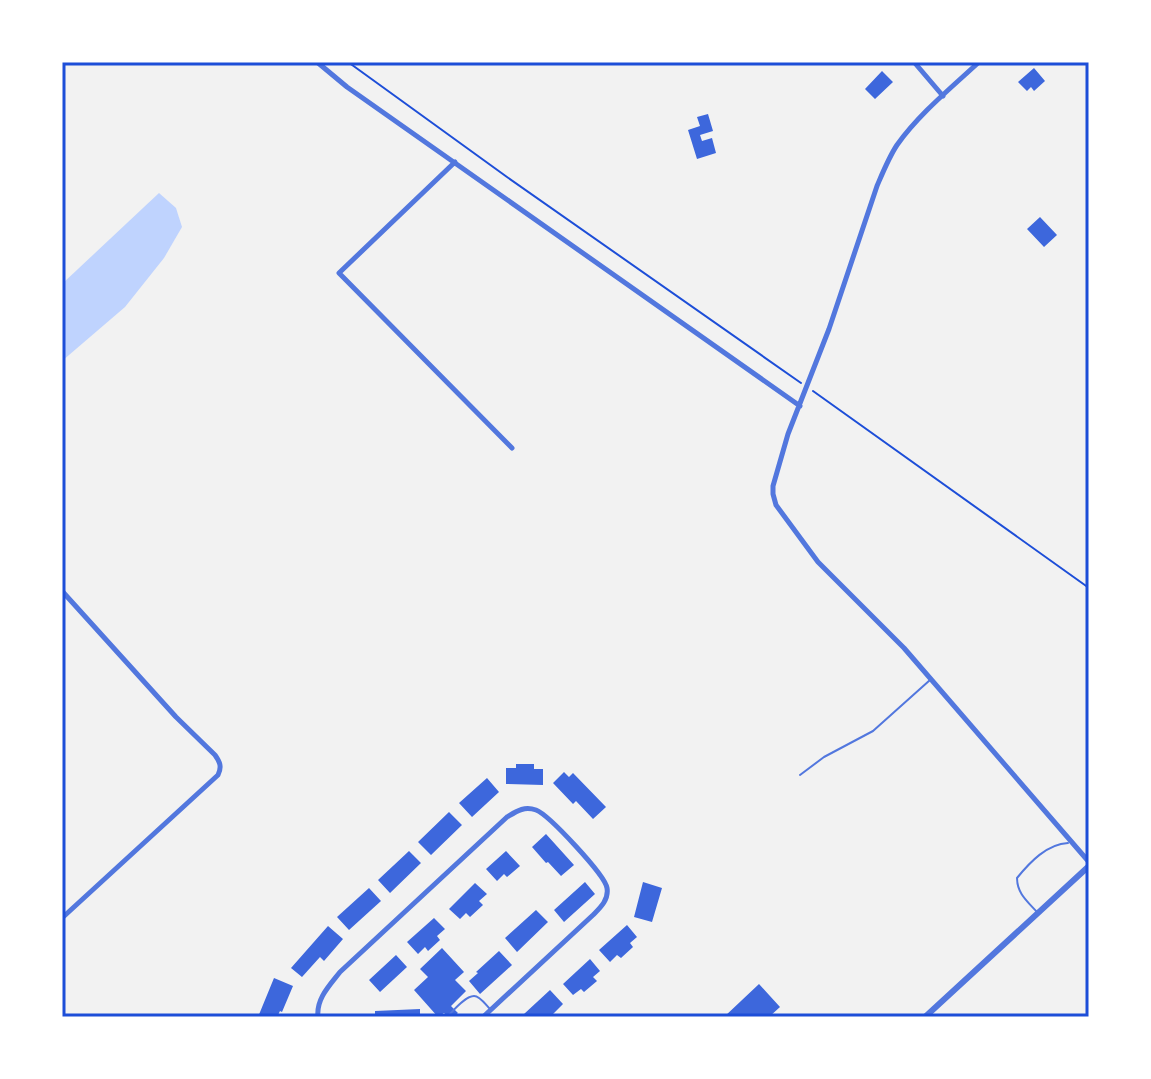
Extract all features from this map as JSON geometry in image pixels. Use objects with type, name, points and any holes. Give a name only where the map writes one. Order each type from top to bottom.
[{"type":"street","points":[[317,62],[347,87],[800,406]]},
{"type":"street","points":[[914,62],[943,96]]},
{"type":"street","points":[[925,1017],[1089,864],[904,648],[818,562],[776,505],[773,486],[788,434],[889,160],[912,127],[979,62]]},
{"type":"street","points":[[455,162],[339,273],[512,448]]},
{"type":"street","points":[[62,591],[176,717],[215,755],[220,770],[62,918]]},
{"type":"street","points":[[318,1017],[320,1001],[340,972],[507,817],[519,810],[534,809],[552,821],[597,870],[608,889],[607,896],[593,915],[483,1017]]},
{"type":"lane","points":[[800,775],[824,757],[873,731],[930,679]]},
{"type":"lane","points":[[1038,913],[1021,895],[1017,878],[1049,847],[1057,843],[1073,843]]},
{"type":"lane","points":[[447,1017],[474,996],[478,996],[491,1010]]},
{"type":"path","points":[[348,62],[1089,588]]},
{"type":"water","points":[[159,193],[176,208],[182,227],[164,258],[125,307],[62,361],[62,284]]},
{"type":"building","points":[[1034,68],[1045,81],[1034,91],[1031,87],[1027,91],[1018,82]]},
{"type":"building","points":[[882,71],[893,82],[875,99],[865,89]]},
{"type":"building","points":[[708,114],[713,131],[700,135],[702,141],[712,138],[716,153],[697,159],[688,130],[700,126],[697,117]]},
{"type":"building","points":[[1040,217],[1057,235],[1044,247],[1027,229]]},
{"type":"building","points":[[516,764],[534,764],[534,769],[543,769],[543,785],[506,784],[506,768],[516,768]]},
{"type":"building","points":[[564,772],[569,777],[573,773],[606,807],[593,819],[553,783]]},
{"type":"building","points":[[487,778],[499,792],[472,817],[459,803]]},
{"type":"building","points":[[449,812],[462,825],[431,855],[418,842]]},
{"type":"building","points":[[546,834],[574,865],[561,876],[532,847]]},
{"type":"building","points":[[409,851],[421,863],[390,893],[378,880]]},
{"type":"building","points":[[506,851],[520,866],[497,881],[486,869]]},
{"type":"building","points":[[585,882],[595,894],[564,922],[554,910]]},
{"type":"building","points":[[643,882],[662,888],[652,922],[634,917]]},
{"type":"building","points":[[475,883],[487,894],[479,901],[483,905],[470,917],[466,913],[460,919],[449,909]]},
{"type":"building","points":[[369,888],[381,901],[349,930],[337,917]]},
{"type":"building","points":[[536,910],[548,922],[517,952],[505,938]]},
{"type":"building","points":[[434,918],[445,929],[437,936],[440,940],[428,951],[425,947],[418,954],[407,942]]},
{"type":"building","points":[[627,925],[637,937],[630,943],[633,947],[621,958],[617,955],[610,962],[599,950]]},
{"type":"building","points":[[328,926],[343,939],[324,961],[320,957],[302,977],[291,968]]},
{"type":"building","points":[[442,948],[464,972],[455,980],[466,991],[451,1006],[458,1013],[453,1017],[444,1013],[438,1017],[414,990],[428,977],[420,969]]},
{"type":"building","points":[[499,951],[512,965],[480,994],[469,981]]},
{"type":"building","points":[[396,955],[407,967],[380,992],[369,980]]},
{"type":"building","points":[[590,959],[600,971],[593,977],[597,981],[584,992],[581,989],[573,995],[563,984]]},
{"type":"building","points":[[274,978],[293,986],[277,1017],[258,1017]]},
{"type":"building","points":[[759,984],[780,1007],[769,1017],[724,1017]]},
{"type":"building","points":[[550,990],[563,1004],[550,1017],[527,1017],[524,1014]]},
{"type":"building","points":[[420,1009],[420,1017],[375,1017],[375,1011]]}]
